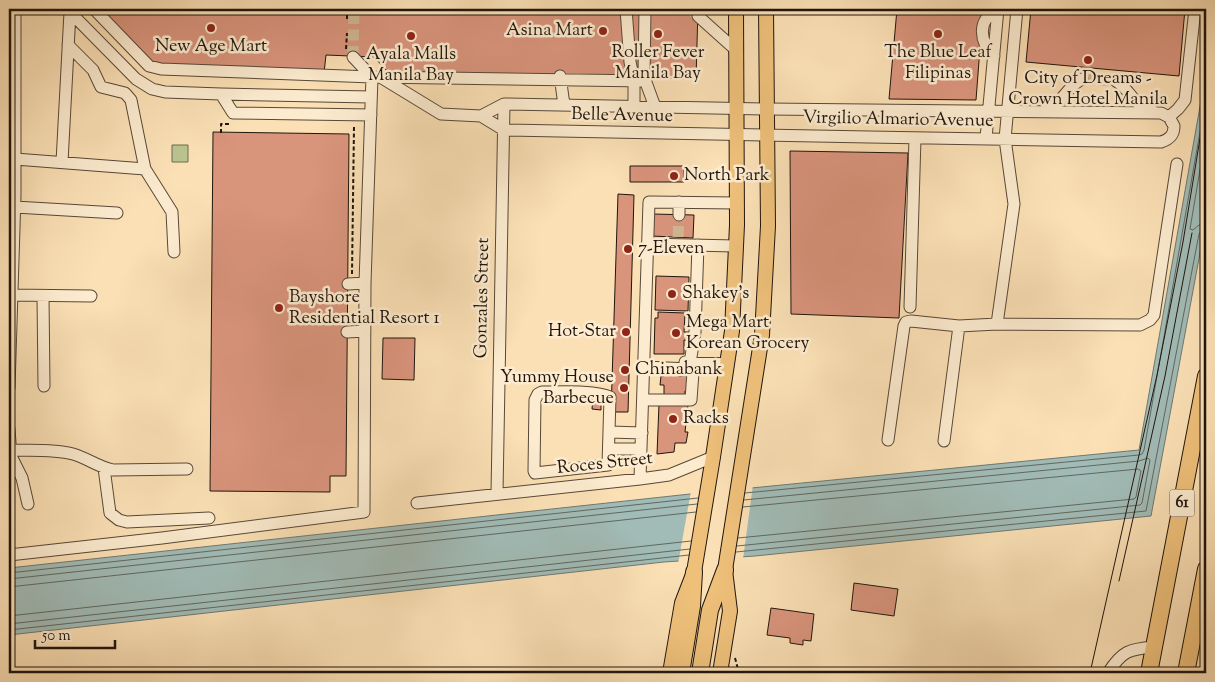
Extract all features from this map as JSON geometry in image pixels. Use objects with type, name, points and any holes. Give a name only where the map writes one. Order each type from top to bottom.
[{"type":"highway","name":"61","points":[[1149,673],[1206,376]]},
{"type":"highway","points":[[700,673],[710,610],[725,567]]},
{"type":"highway","points":[[681,673],[692,606],[694,569]]},
{"type":"highway","points":[[1186,673],[1206,569]]},
{"type":"main road","points":[[670,673],[682,603],[694,569],[732,331],[737,136],[736,9]]},
{"type":"main road","points":[[720,673],[730,612],[725,567],[762,335],[768,226],[766,9]]},
{"type":"street","points":[[9,388],[15,207],[12,48],[15,9]]},
{"type":"street","points":[[94,9],[150,66],[161,69],[377,77],[560,78],[640,81]]},
{"type":"street","points":[[626,9],[630,62],[655,107]]},
{"type":"street","points":[[634,107],[640,81],[645,9]]},
{"type":"street","points":[[997,324],[1014,204],[1006,139],[1017,9]]},
{"type":"street","points":[[1116,81],[1122,85],[1135,102],[1165,115],[1178,110],[1185,100],[1195,9]]},
{"type":"street","points":[[68,10],[136,79],[152,89],[165,92],[221,94],[371,96]]},
{"type":"street","points":[[62,162],[68,10]]},
{"type":"street","points":[[986,138],[998,10]]},
{"type":"street","points":[[698,16],[737,51]]},
{"type":"street","points":[[68,45],[93,70],[100,87],[125,93],[131,100],[145,169],[172,212],[174,252]]},
{"type":"street","points":[[353,57],[377,77]]},
{"type":"street","points":[[9,555],[162,538],[364,512],[365,283],[371,96],[377,77]]},
{"type":"street","name":"Belle Avenue","points":[[377,77],[441,114],[481,116],[504,130],[767,136]]},
{"type":"street","points":[[560,78],[564,105]]},
{"type":"street","points":[[1041,113],[1058,104],[1072,87],[1082,79]]},
{"type":"street","points":[[221,94],[233,113],[371,116]]},
{"type":"street","name":"Belle Avenue","points":[[481,116],[504,104],[767,109]]},
{"type":"street","name":"Gonzales Street","points":[[496,493],[504,104]]},
{"type":"street","name":"Virgilio Almario Avenue","points":[[767,109],[1165,115],[1174,126],[1174,131],[1167,140],[1161,142],[767,136]]},
{"type":"street","points":[[910,307],[915,138]]},
{"type":"street","points":[[15,159],[145,169]]},
{"type":"street","points":[[888,440],[906,322],[959,326],[997,324],[1140,325],[1150,320],[1154,315],[1177,164]]},
{"type":"street","points":[[640,479],[648,202],[736,203]]},
{"type":"street","points":[[679,202],[679,215]]},
{"type":"street","points":[[15,207],[117,213]]},
{"type":"street","points":[[647,244],[678,241],[698,245],[735,246]]},
{"type":"street","points":[[690,362],[695,332],[698,245]]},
{"type":"street","points":[[350,284],[365,283]]},
{"type":"street","points":[[12,295],[91,296]]},
{"type":"street","points":[[43,296],[44,386]]},
{"type":"street","points":[[944,440],[959,326]]},
{"type":"street","points":[[347,332],[365,331]]},
{"type":"street","points":[[644,364],[690,362],[728,364]]},
{"type":"street","points":[[642,400],[691,400],[693,372],[690,369],[644,364]]},
{"type":"street","points":[[542,392],[587,393],[608,396],[611,400],[610,429],[609,463],[606,467],[535,474],[535,396],[542,392]]},
{"type":"street","points":[[9,429],[13,463],[22,478],[28,504]]},
{"type":"street","points":[[610,429],[642,430]]},
{"type":"street","points":[[609,448],[636,449]]},
{"type":"street","points":[[10,450],[66,453],[113,470],[188,469]]},
{"type":"street","name":"Roces Street","points":[[417,503],[640,479],[669,474],[713,457]]},
{"type":"street","points":[[104,468],[110,513],[119,520],[127,522],[208,518]]},
{"type":"street","points":[[1108,673],[1116,660],[1128,651],[1134,648],[1154,647]]},
{"type":"path","points":[[347,9],[347,19]]},
{"type":"path","points":[[221,133],[221,124],[230,124]]},
{"type":"path","points":[[349,125],[354,125],[350,284]]},
{"type":"path","points":[[734,656],[739,673]]},
{"type":"green space","points":[[172,145],[188,145],[188,162],[172,162]]},
{"type":"water","points":[[1204,84],[1206,84],[1206,221],[1151,516],[755,556],[664,562],[9,635],[9,568],[690,494],[1139,450]]},
{"type":"pier","points":[[753,485],[743,559],[678,564],[691,491]]},
{"type":"building","name":"Ayala Malls Manila Bay","points":[[99,9],[698,9],[696,79],[388,72],[374,57],[326,55],[324,73],[153,63]]},
{"type":"building","name":"The Blue Leaf Filipinas","points":[[897,9],[983,9],[976,100],[889,99]]},
{"type":"building","points":[[1031,9],[1185,9],[1179,76],[1026,62]]},
{"type":"building","name":"Bayshore Residential Resort 1","points":[[213,132],[349,134],[346,476],[330,476],[330,492],[210,491]]},
{"type":"building","points":[[790,151],[908,153],[899,318],[791,314]]},
{"type":"building","points":[[630,166],[684,166],[684,182],[630,182]]},
{"type":"building","points":[[618,194],[634,195],[628,412],[611,412]]},
{"type":"building","points":[[653,214],[694,215],[693,238],[652,236]]},
{"type":"building","name":"Shakey's","points":[[656,276],[689,277],[688,311],[655,310]]},
{"type":"building","points":[[658,312],[685,313],[684,332],[692,332],[691,341],[684,340],[684,354],[654,354],[655,318],[658,318]]},
{"type":"building","points":[[383,338],[415,338],[414,380],[382,379]]},
{"type":"building","points":[[665,371],[678,371],[678,376],[690,376],[689,391],[685,391],[685,398],[664,397],[664,385],[660,385],[661,376],[664,376]]},
{"type":"building","points":[[593,397],[601,398],[601,410],[592,409]]},
{"type":"building","points":[[659,404],[688,405],[685,432],[688,432],[686,443],[675,443],[674,452],[657,454]]},
{"type":"building","points":[[854,583],[898,589],[894,616],[851,610]]},
{"type":"building","points":[[771,608],[814,614],[811,641],[803,640],[803,645],[790,643],[790,638],[767,635]]},
{"type":"tunnel","points":[[353,57],[354,9]]},
{"type":"tunnel","points":[[690,9],[698,16]]},
{"type":"tunnel","points":[[1082,79],[1116,81]]},
{"type":"tunnel","points":[[678,237],[679,215]]},
{"type":"tram line","points":[[1090,673],[1157,375],[1183,242],[1206,102]]},
{"type":"tram line","points":[[1119,581],[1165,376],[1192,233]]},
{"type":"place","name":"New Age Mart","points":[[211,28]]},
{"type":"place","name":"Asina Mart","points":[[603,31]]},
{"type":"place","name":"Roller Fever Manila Bay","points":[[658,34]]},
{"type":"place","name":"The Blue Leaf Filipinas","points":[[938,34]]},
{"type":"place","name":"Ayala Malls Manila Bay","points":[[411,36]]},
{"type":"place","name":"City of Dreams - Crown Hotel Manila","points":[[1088,60]]},
{"type":"place","name":"North Park","points":[[674,176]]},
{"type":"place","name":"7-Eleven","points":[[628,249]]},
{"type":"place","name":"Shakey's","points":[[672,294]]},
{"type":"place","name":"Bayshore Residential Resort 1","points":[[279,308]]},
{"type":"place","name":"Hot-Star","points":[[626,332]]},
{"type":"place","name":"Mega Mart Korean Grocery","points":[[676,333]]},
{"type":"place","name":"Chinabank","points":[[625,370]]},
{"type":"place","name":"Yummy House Barbecue","points":[[624,388]]},
{"type":"place","name":"Racks","points":[[673,419]]}]
